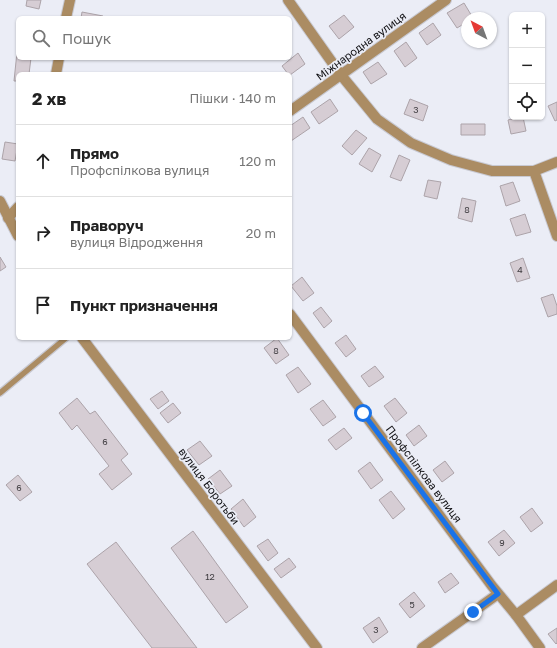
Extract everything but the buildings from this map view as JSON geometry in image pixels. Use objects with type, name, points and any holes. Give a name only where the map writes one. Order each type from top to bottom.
[{"type":"street","points":[[66,16],[70,0]]},
{"type":"street","points":[[288,0],[341,75],[377,119],[411,143],[450,160],[492,171],[534,171],[557,162]]},
{"type":"street","name":"Міжнародна вулиця","points":[[292,110],[446,0]]},
{"type":"street","points":[[56,72],[59,60]]},
{"type":"street","points":[[534,171],[557,236]]},
{"type":"street","points":[[0,201],[16,232]]},
{"type":"street","points":[[8,218],[16,209]]},
{"type":"street","name":"Профспілкова вулиця","points":[[292,317],[498,594],[516,615],[540,648]]},
{"type":"street","name":"вулиця Боротьби","points":[[84,340],[317,648]]},
{"type":"street","points":[[516,615],[557,585]]},
{"type":"street","points":[[422,648],[498,594]]},
{"type":"lane","points":[[0,393],[64,340]]},
{"type":"route","points":[[363,413],[498,594],[473,612]]}]
